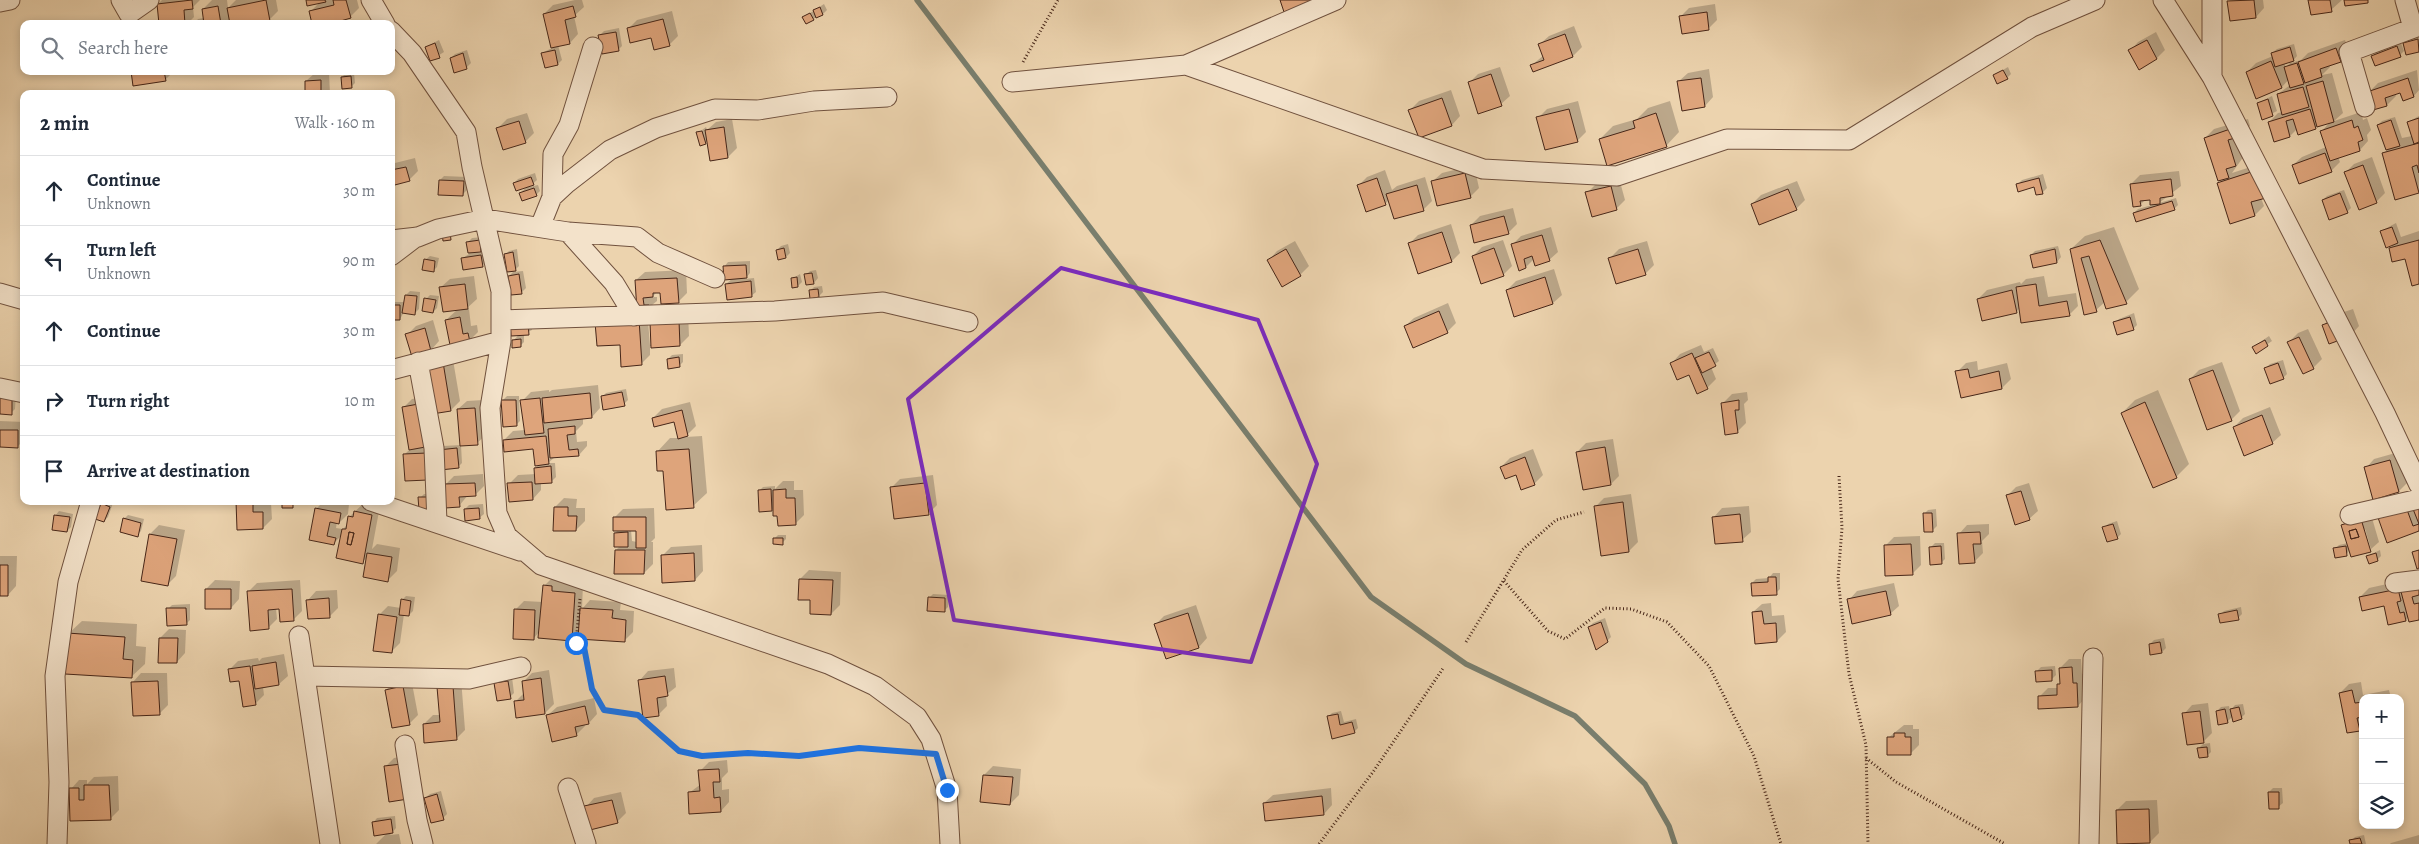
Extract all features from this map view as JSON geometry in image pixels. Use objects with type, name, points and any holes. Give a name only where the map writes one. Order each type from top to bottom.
[{"type":"street","points":[[0,2],[10,0]]},
{"type":"street","points":[[121,0],[129,14],[149,0]]},
{"type":"street","points":[[371,0],[383,20]]},
{"type":"street","points":[[1012,82],[1186,65],[1336,0]]},
{"type":"street","points":[[1186,65],[1483,169],[1618,176],[1726,139],[1849,140],[2032,27],[2095,0]]},
{"type":"street","points":[[2163,0],[2212,77],[2385,413],[2419,485]]},
{"type":"street","points":[[2212,0],[2212,77]]},
{"type":"street","points":[[2365,107],[2349,52],[2416,27],[2405,0]]},
{"type":"street","points":[[395,35],[412,53],[466,132],[501,291],[501,341],[490,408],[497,513],[507,536],[541,565],[828,664],[874,686],[917,717],[931,739],[947,790],[950,844]]},
{"type":"street","points":[[540,227],[552,197],[553,154],[569,125],[593,47]]},
{"type":"street","points":[[552,197],[610,150],[656,128],[715,109],[758,110],[814,101],[887,98]]},
{"type":"street","points":[[395,253],[418,237],[438,229],[485,219],[568,232],[637,237],[658,253],[715,278]]},
{"type":"street","points":[[568,232],[614,283],[634,316]]},
{"type":"street","points":[[395,240],[418,237]]},
{"type":"street","points":[[0,293],[20,299]]},
{"type":"street","points":[[502,320],[775,311],[884,302],[968,322]]},
{"type":"street","points":[[395,369],[501,341]]},
{"type":"street","points":[[418,362],[434,448],[437,522]]},
{"type":"street","points":[[0,388],[20,391]]},
{"type":"street","points":[[2350,515],[2419,499]]},
{"type":"street","points":[[53,614],[77,531],[88,505]]},
{"type":"street","points":[[57,844],[59,782],[55,676],[68,582],[89,505]]},
{"type":"street","points":[[384,505],[526,554]]},
{"type":"street","points":[[2395,583],[2419,580]]},
{"type":"street","points":[[299,636],[330,844]]},
{"type":"street","points":[[2089,844],[2093,658]]},
{"type":"street","points":[[306,676],[469,679],[521,667]]},
{"type":"street","points":[[405,745],[417,820],[423,844]]},
{"type":"street","points":[[568,788],[586,844]]},
{"type":"path","points":[[1012,82],[1058,0]]},
{"type":"path","points":[[1839,476],[1842,528],[1838,580],[1849,674],[1866,745],[1868,844]]},
{"type":"path","points":[[1466,642],[1522,550],[1556,520],[1584,512]]},
{"type":"path","points":[[582,578],[576,643],[584,647],[592,689],[604,710],[638,715],[679,751],[702,756],[748,753],[799,756],[859,748],[936,754]]},
{"type":"path","points":[[1504,581],[1548,632],[1565,639],[1605,608],[1631,609],[1667,622],[1709,666],[1754,756],[1782,844]]},
{"type":"path","points":[[1320,844],[1373,772],[1444,667]]},
{"type":"path","points":[[1866,758],[1896,782],[2005,844]]},
{"type":"highlighted area","points":[[1061,268],[1258,320],[1317,464],[1251,662],[954,620],[908,399]]},
{"type":"building","points":[[192,0],[193,9],[184,10],[185,20],[159,20],[157,4]]},
{"type":"building","points":[[266,0],[270,20],[229,20],[227,8]]},
{"type":"building","points":[[306,0],[325,0],[326,2],[307,6]]},
{"type":"building","points":[[333,0],[346,0],[351,18],[344,20],[311,20],[309,11],[334,5]]},
{"type":"building","points":[[1280,0],[1316,0],[1284,12]]},
{"type":"building","points":[[2254,0],[2256,18],[2230,21],[2227,1]]},
{"type":"building","points":[[2308,0],[2330,0],[2332,12],[2311,15]]},
{"type":"building","points":[[2344,0],[2368,0],[2368,3],[2345,6]]},
{"type":"building","points":[[218,6],[220,20],[203,20],[202,9]]},
{"type":"building","points":[[573,6],[576,17],[565,20],[570,44],[551,48],[543,14]]},
{"type":"building","points":[[820,7],[823,15],[816,18],[813,10]]},
{"type":"building","points":[[1707,12],[1709,30],[1682,34],[1679,16]]},
{"type":"building","points":[[810,13],[814,20],[806,24],[802,17]]},
{"type":"building","points":[[663,19],[670,46],[654,50],[651,38],[630,43],[627,28]]},
{"type":"building","points":[[616,32],[619,51],[602,54],[598,35]]},
{"type":"building","points":[[1565,34],[1573,57],[1533,72],[1530,65],[1544,60],[1538,44]]},
{"type":"building","points":[[2418,39],[2419,52],[2406,55],[2403,43]]},
{"type":"building","points":[[2147,40],[2157,59],[2139,70],[2128,50]]},
{"type":"building","points":[[435,43],[440,58],[430,61],[425,47]]},
{"type":"building","points":[[2397,46],[2401,57],[2375,66],[2371,56]]},
{"type":"building","points":[[2290,47],[2294,61],[2275,67],[2271,53]]},
{"type":"building","points":[[2336,48],[2341,62],[2320,69],[2322,77],[2305,83],[2298,62]]},
{"type":"building","points":[[555,50],[558,65],[545,68],[541,53]]},
{"type":"building","points":[[463,53],[467,69],[454,73],[450,58]]},
{"type":"building","points":[[2271,61],[2282,88],[2256,99],[2246,72]]},
{"type":"building","points":[[2297,63],[2304,84],[2290,88],[2284,67]]},
{"type":"building","points":[[2003,70],[2008,79],[1997,84],[1993,75]]},
{"type":"building","points":[[1491,74],[1502,106],[1478,114],[1468,82]]},
{"type":"building","points":[[132,75],[165,75],[166,81],[133,86]]},
{"type":"building","points":[[351,76],[352,88],[342,89],[341,77]]},
{"type":"building","points":[[1701,78],[1705,107],[1682,111],[1677,81]]},
{"type":"building","points":[[2408,78],[2414,97],[2403,101],[2400,93],[2385,98],[2387,106],[2373,110],[2367,92]]},
{"type":"building","points":[[321,80],[321,90],[305,90],[305,81]]},
{"type":"building","points":[[2323,81],[2334,122],[2317,127],[2306,86]]},
{"type":"building","points":[[2303,87],[2309,107],[2282,115],[2277,94]]},
{"type":"building","points":[[1442,98],[1452,126],[1419,138],[1408,110]]},
{"type":"building","points":[[2268,99],[2273,116],[2262,120],[2257,103]]},
{"type":"building","points":[[1569,109],[1578,142],[1545,150],[1536,117]]},
{"type":"building","points":[[2310,109],[2316,129],[2298,135],[2293,119],[2286,121],[2290,137],[2274,142],[2268,122]]},
{"type":"building","points":[[1656,113],[1667,147],[1607,166],[1599,139],[1635,128],[1633,121]]},
{"type":"building","points":[[2419,118],[2419,142],[2414,144],[2407,122]]},
{"type":"building","points":[[2352,120],[2354,128],[2358,126],[2363,140],[2358,142],[2360,151],[2330,161],[2320,131]]},
{"type":"building","points":[[2391,120],[2400,146],[2386,150],[2377,125]]},
{"type":"building","points":[[519,121],[526,143],[503,150],[496,128]]},
{"type":"building","points":[[2239,126],[2242,136],[2228,140],[2236,166],[2226,169],[2229,178],[2218,181],[2204,138]]},
{"type":"building","points":[[724,127],[728,158],[710,161],[705,130]]},
{"type":"building","points":[[702,131],[706,144],[700,146],[696,132]]},
{"type":"building","points":[[2419,143],[2419,173],[2417,165],[2412,167],[2419,193],[2395,200],[2382,153]]},
{"type":"building","points":[[2325,153],[2332,172],[2299,184],[2292,165]]},
{"type":"building","points":[[2363,165],[2377,203],[2359,210],[2344,172]]},
{"type":"building","points":[[406,167],[410,181],[395,185],[395,169]]},
{"type":"building","points":[[2257,170],[2266,198],[2251,202],[2255,216],[2230,224],[2217,183]]},
{"type":"building","points":[[1465,173],[1471,198],[1437,206],[1431,181]]},
{"type":"building","points":[[531,177],[534,185],[516,191],[513,183]]},
{"type":"building","points":[[1377,178],[1386,205],[1366,212],[1357,185]]},
{"type":"building","points":[[2039,178],[2043,194],[2036,195],[2034,187],[2018,192],[2016,184]]},
{"type":"building","points":[[2171,179],[2173,196],[2160,198],[2160,204],[2150,205],[2150,200],[2140,201],[2141,206],[2133,207],[2130,184]]},
{"type":"building","points":[[439,180],[464,181],[463,196],[438,195]]},
{"type":"building","points":[[1417,185],[1424,211],[1394,219],[1386,194]]},
{"type":"building","points":[[1611,186],[1617,210],[1592,217],[1585,192]]},
{"type":"building","points":[[534,188],[537,196],[522,201],[519,193]]},
{"type":"building","points":[[1788,189],[1797,210],[1759,225],[1751,204]]},
{"type":"building","points":[[2340,193],[2348,213],[2329,220],[2322,200]]},
{"type":"building","points":[[2172,201],[2175,210],[2136,222],[2133,213]]},
{"type":"building","points":[[1504,216],[1509,234],[1474,243],[1470,225]]},
{"type":"building","points":[[2392,227],[2398,243],[2386,248],[2380,231]]},
{"type":"building","points":[[450,232],[451,240],[443,241],[442,233]]},
{"type":"building","points":[[1442,232],[1452,262],[1418,274],[1408,243]]},
{"type":"building","points":[[1542,235],[1550,261],[1535,266],[1532,256],[1524,259],[1526,268],[1519,271],[1511,244]]},
{"type":"building","points":[[480,240],[481,252],[468,253],[466,242]]},
{"type":"building","points":[[2100,240],[2127,304],[2106,309],[2089,256],[2081,258],[2097,312],[2084,315],[2070,249]]},
{"type":"building","points":[[2419,240],[2419,284],[2412,286],[2405,259],[2392,262],[2389,248]]},
{"type":"building","points":[[784,248],[786,258],[778,260],[776,250]]},
{"type":"building","points":[[1494,248],[1504,276],[1481,284],[1472,256]]},
{"type":"building","points":[[1286,249],[1301,276],[1282,287],[1267,260]]},
{"type":"building","points":[[1638,249],[1646,275],[1616,284],[1608,258]]},
{"type":"building","points":[[2055,249],[2057,263],[2033,268],[2030,255]]},
{"type":"building","points":[[513,252],[516,271],[507,272],[504,254]]},
{"type":"building","points":[[481,255],[483,267],[463,270],[461,258]]},
{"type":"building","points":[[424,259],[435,261],[434,272],[422,270]]},
{"type":"building","points":[[746,265],[747,278],[724,280],[723,266]]},
{"type":"building","points":[[812,273],[814,284],[806,285],[804,274]]},
{"type":"building","points":[[519,274],[522,294],[511,295],[508,276]]},
{"type":"building","points":[[797,277],[798,287],[792,288],[791,278]]},
{"type":"building","points":[[1545,277],[1553,304],[1514,317],[1506,290]]},
{"type":"building","points":[[677,278],[679,303],[661,304],[660,293],[653,293],[653,297],[643,298],[644,305],[649,305],[649,311],[637,311],[635,280]]},
{"type":"building","points":[[751,281],[752,297],[727,300],[725,284]]},
{"type":"building","points":[[465,284],[468,309],[443,312],[439,287]]},
{"type":"building","points":[[2036,284],[2039,306],[2067,301],[2070,316],[2021,323],[2016,287]]},
{"type":"building","points":[[818,289],[819,297],[810,299],[809,290]]},
{"type":"building","points":[[2012,290],[2017,313],[1982,321],[1977,299]]},
{"type":"building","points":[[405,295],[417,296],[415,315],[402,313]]},
{"type":"building","points":[[424,298],[436,300],[433,313],[422,311]]},
{"type":"building","points":[[395,305],[400,305],[400,320],[395,320]]},
{"type":"building","points":[[1439,311],[1448,333],[1413,348],[1404,326]]},
{"type":"building","points":[[460,317],[463,334],[468,333],[470,342],[450,345],[445,320]]},
{"type":"building","points":[[2130,317],[2134,330],[2117,335],[2113,322]]},
{"type":"building","points":[[2344,317],[2351,336],[2329,344],[2322,325]]},
{"type":"building","points":[[639,319],[642,365],[621,367],[620,345],[597,346],[595,322]]},
{"type":"building","points":[[679,321],[680,346],[651,348],[650,322]]},
{"type":"building","points":[[528,323],[529,335],[511,336],[510,324]]},
{"type":"building","points":[[425,328],[431,351],[412,357],[405,334]]},
{"type":"building","points":[[2299,337],[2314,369],[2303,374],[2287,342]]},
{"type":"building","points":[[521,339],[521,347],[512,348],[512,340]]},
{"type":"building","points":[[2265,340],[2268,346],[2256,354],[2252,347]]},
{"type":"building","points":[[1709,352],[1716,366],[1702,373],[1695,358]]},
{"type":"building","points":[[1692,353],[1708,389],[1697,394],[1689,375],[1677,380],[1670,363]]},
{"type":"building","points":[[679,357],[680,367],[668,369],[667,359]]},
{"type":"building","points":[[443,362],[451,411],[432,414],[424,365]]},
{"type":"building","points":[[2278,363],[2284,379],[2270,384],[2264,368]]},
{"type":"building","points":[[1968,369],[1970,378],[1999,371],[2002,389],[1961,398],[1955,371]]},
{"type":"building","points":[[2213,370],[2232,421],[2207,430],[2189,379]]},
{"type":"building","points":[[622,392],[625,406],[603,410],[601,396]]},
{"type":"building","points":[[590,393],[592,418],[544,423],[542,398]]},
{"type":"building","points":[[0,398],[12,399],[12,415],[0,414]]},
{"type":"building","points":[[540,398],[544,433],[525,435],[520,400]]},
{"type":"building","points":[[501,400],[516,400],[517,426],[503,427]]},
{"type":"building","points":[[1739,400],[1739,410],[1735,410],[1738,433],[1725,435],[1721,403]]},
{"type":"building","points":[[2145,402],[2177,478],[2153,488],[2121,413]]},
{"type":"building","points":[[424,403],[431,446],[409,450],[402,407]]},
{"type":"building","points":[[475,408],[478,445],[460,446],[457,409]]},
{"type":"building","points":[[682,410],[688,436],[678,439],[674,422],[654,427],[652,418]]},
{"type":"building","points":[[2262,415],[2273,444],[2244,456],[2233,427]]},
{"type":"building","points":[[575,426],[575,434],[567,435],[569,450],[578,449],[579,456],[550,458],[548,429]]},
{"type":"building","points":[[0,430],[18,430],[18,448],[0,447]]},
{"type":"building","points":[[546,436],[549,464],[535,466],[533,449],[504,452],[503,440]]},
{"type":"building","points":[[1605,447],[1611,485],[1583,490],[1576,452]]},
{"type":"building","points":[[457,448],[459,468],[440,470],[438,450]]},
{"type":"building","points":[[689,449],[694,508],[666,510],[663,471],[657,471],[656,451]]},
{"type":"building","points":[[427,453],[428,480],[405,481],[403,454]]},
{"type":"building","points":[[1525,457],[1535,485],[1521,490],[1516,475],[1505,479],[1500,467]]},
{"type":"building","points":[[2390,460],[2399,492],[2373,500],[2364,467]]},
{"type":"building","points":[[551,466],[552,483],[535,484],[534,468]]},
{"type":"building","points":[[532,482],[533,500],[509,502],[507,483]]},
{"type":"building","points":[[475,483],[476,496],[459,497],[460,507],[445,508],[444,484]]},
{"type":"building","points":[[925,483],[929,515],[894,519],[890,487]]},
{"type":"building","points":[[771,489],[772,511],[759,512],[758,490]]},
{"type":"building","points":[[786,489],[786,498],[795,498],[796,525],[778,526],[777,516],[773,516],[773,490]]},
{"type":"building","points":[[2021,491],[2030,520],[2015,525],[2006,495]]},
{"type":"building","points":[[418,497],[430,497],[431,509],[419,510]]},
{"type":"building","points":[[1623,502],[1629,552],[1601,556],[1594,506]]},
{"type":"building","points":[[100,505],[110,507],[104,522],[95,519]]},
{"type":"building","points":[[236,505],[253,505],[253,512],[263,512],[263,529],[237,530]]},
{"type":"building","points":[[282,505],[293,505],[293,508],[282,508]]},
{"type":"building","points":[[554,507],[568,507],[568,516],[577,516],[576,531],[553,531]]},
{"type":"building","points":[[2406,507],[2413,526],[2419,524],[2419,531],[2387,543],[2376,512]]},
{"type":"building","points":[[2419,507],[2419,524],[2413,509]]},
{"type":"building","points":[[315,508],[341,513],[339,524],[330,522],[327,536],[336,538],[334,545],[309,540]]},
{"type":"building","points":[[479,508],[480,519],[465,521],[464,509]]},
{"type":"building","points":[[354,511],[372,515],[363,564],[336,558],[342,529],[346,529],[348,516],[353,517]],"holes":[[[349,532],[354,533],[351,545],[347,544]]]},
{"type":"building","points":[[1923,513],[1932,513],[1933,532],[1924,532]]},
{"type":"building","points":[[1740,514],[1743,542],[1715,544],[1712,517]]},
{"type":"building","points":[[54,515],[70,517],[67,532],[52,530]]},
{"type":"building","points":[[613,517],[646,517],[646,548],[636,548],[636,531],[613,531]]},
{"type":"building","points":[[123,518],[141,523],[138,537],[120,532]]},
{"type":"building","points":[[2361,519],[2371,552],[2351,557],[2341,525]],"holes":[[[2356,529],[2359,537],[2351,539],[2349,531]]]},
{"type":"building","points":[[2113,524],[2118,539],[2107,542],[2102,527]]},
{"type":"building","points":[[2356,529],[2359,537],[2351,539],[2349,531]]},
{"type":"building","points":[[349,532],[354,533],[351,545],[347,544]]},
{"type":"building","points":[[628,532],[628,547],[614,547],[614,533]]},
{"type":"building","points":[[1980,532],[1981,544],[1973,544],[1975,563],[1959,564],[1957,533]]},
{"type":"building","points":[[149,534],[177,539],[168,586],[141,581]]},
{"type":"building","points":[[773,538],[783,538],[783,545],[773,544]]},
{"type":"building","points":[[1911,544],[1913,575],[1885,576],[1884,545]]},
{"type":"building","points":[[1941,546],[1942,564],[1930,565],[1929,547]]},
{"type":"building","points":[[2346,546],[2347,556],[2335,558],[2333,548]]},
{"type":"building","points":[[615,550],[645,550],[644,574],[614,574]]},
{"type":"building","points":[[2419,550],[2419,568],[2417,569],[2412,552]]},
{"type":"building","points":[[367,553],[392,557],[388,582],[363,577]]},
{"type":"building","points":[[694,553],[695,581],[662,583],[661,555]]},
{"type":"building","points":[[2376,553],[2378,561],[2369,564],[2366,556]]},
{"type":"building","points":[[0,565],[8,565],[8,596],[0,596]]},
{"type":"building","points":[[1768,577],[1776,577],[1777,595],[1752,596],[1751,583],[1768,582]]},
{"type":"building","points":[[799,579],[833,580],[831,615],[810,614],[810,600],[798,600]]},
{"type":"building","points":[[2419,583],[2419,595],[2412,597],[2414,604],[2419,603],[2419,620],[2409,622],[2400,588]]},
{"type":"building","points":[[543,585],[552,586],[552,591],[575,593],[572,641],[538,638]]},
{"type":"building","points":[[205,589],[231,589],[231,609],[205,609]]},
{"type":"building","points":[[292,589],[294,621],[280,622],[279,609],[268,610],[269,629],[250,631],[247,591]]},
{"type":"building","points":[[2398,589],[2401,601],[2397,602],[2400,613],[2404,612],[2406,621],[2388,625],[2384,606],[2362,611],[2359,597]]},
{"type":"building","points":[[1886,591],[1891,615],[1852,624],[1847,599]]},
{"type":"building","points":[[928,597],[945,598],[945,612],[927,611]]},
{"type":"building","points":[[329,598],[330,618],[308,619],[306,600]]},
{"type":"building","points":[[401,599],[411,601],[409,616],[399,615]]},
{"type":"building","points":[[166,608],[186,608],[187,625],[167,626]]},
{"type":"building","points":[[580,608],[613,610],[612,618],[626,620],[625,642],[578,639]]},
{"type":"building","points":[[514,609],[535,610],[534,640],[513,639]]},
{"type":"building","points":[[2237,610],[2239,620],[2220,623],[2218,614]]},
{"type":"building","points":[[1762,611],[1764,624],[1776,623],[1777,642],[1755,644],[1752,612]]},
{"type":"building","points":[[1188,613],[1199,648],[1166,659],[1154,624]]},
{"type":"building","points":[[378,614],[397,617],[392,653],[373,651]]},
{"type":"building","points":[[1601,622],[1608,642],[1596,650],[1588,627]]},
{"type":"building","points":[[67,633],[125,637],[123,659],[133,660],[132,678],[65,674]]},
{"type":"building","points":[[159,638],[178,638],[177,663],[158,663]]},
{"type":"building","points":[[2160,642],[2162,653],[2150,655],[2149,644]]},
{"type":"building","points":[[276,662],[279,685],[255,689],[252,666]]},
{"type":"building","points":[[250,666],[256,705],[243,707],[239,681],[230,682],[228,669]]},
{"type":"building","points":[[2072,667],[2073,683],[2077,683],[2078,707],[2038,709],[2038,696],[2057,695],[2057,684],[2060,684],[2059,668]]},
{"type":"building","points":[[2052,670],[2052,681],[2036,682],[2035,671]]},
{"type":"building","points":[[665,676],[668,696],[657,698],[659,716],[643,718],[638,680]]},
{"type":"building","points":[[541,678],[545,714],[516,718],[514,701],[524,700],[522,681]]},
{"type":"building","points":[[158,681],[160,715],[133,716],[131,682]]},
{"type":"building","points":[[508,681],[511,699],[497,701],[494,683]]},
{"type":"building","points":[[403,686],[410,725],[392,728],[385,690]]},
{"type":"building","points":[[453,686],[457,740],[424,743],[423,724],[440,722],[437,687]]},
{"type":"building","points":[[2352,690],[2355,703],[2359,702],[2359,718],[2357,718],[2359,731],[2347,733],[2339,693]]},
{"type":"building","points":[[585,706],[589,724],[575,727],[577,736],[552,742],[546,715]]},
{"type":"building","points":[[2239,707],[2242,719],[2233,722],[2230,709]]},
{"type":"building","points":[[2225,709],[2228,723],[2218,725],[2216,711]]},
{"type":"building","points":[[2200,711],[2204,743],[2187,745],[2182,713]]},
{"type":"building","points":[[1338,714],[1340,725],[1352,722],[1355,733],[1332,739],[1327,716]]},
{"type":"building","points":[[1894,733],[1905,733],[1905,737],[1911,737],[1911,755],[1887,755],[1887,737],[1894,737]]},
{"type":"building","points":[[2207,747],[2208,757],[2199,758],[2197,748]]},
{"type":"building","points":[[402,764],[408,799],[389,802],[384,766]]},
{"type":"building","points":[[719,769],[720,782],[713,782],[714,798],[720,797],[721,812],[689,814],[688,792],[700,791],[698,770]]},
{"type":"building","points":[[983,775],[1013,777],[1010,805],[980,802]]},
{"type":"building","points":[[84,785],[109,785],[111,820],[70,821],[69,788],[79,788],[79,800],[84,800]]},
{"type":"building","points":[[2268,792],[2279,792],[2279,809],[2269,809]]},
{"type":"building","points":[[437,794],[444,820],[431,823],[424,798]]},
{"type":"building","points":[[1322,796],[1324,815],[1265,821],[1263,803]]},
{"type":"building","points":[[612,800],[618,823],[590,830],[584,806]]},
{"type":"building","points":[[2149,809],[2150,843],[2117,844],[2116,810]]},
{"type":"building","points":[[391,819],[393,833],[374,836],[372,822]]},
{"type":"building","points":[[2360,838],[2362,844],[2350,844],[2349,840]]},
{"type":"waterway","points":[[917,0],[1371,597],[1466,664],[1575,716],[1645,784],[1669,826],[1675,844]]},
{"type":"route","points":[[576,643],[584,647],[592,689],[604,710],[638,715],[654,727],[679,751],[702,756],[748,753],[799,756],[859,748],[936,754],[947,790]]}]
